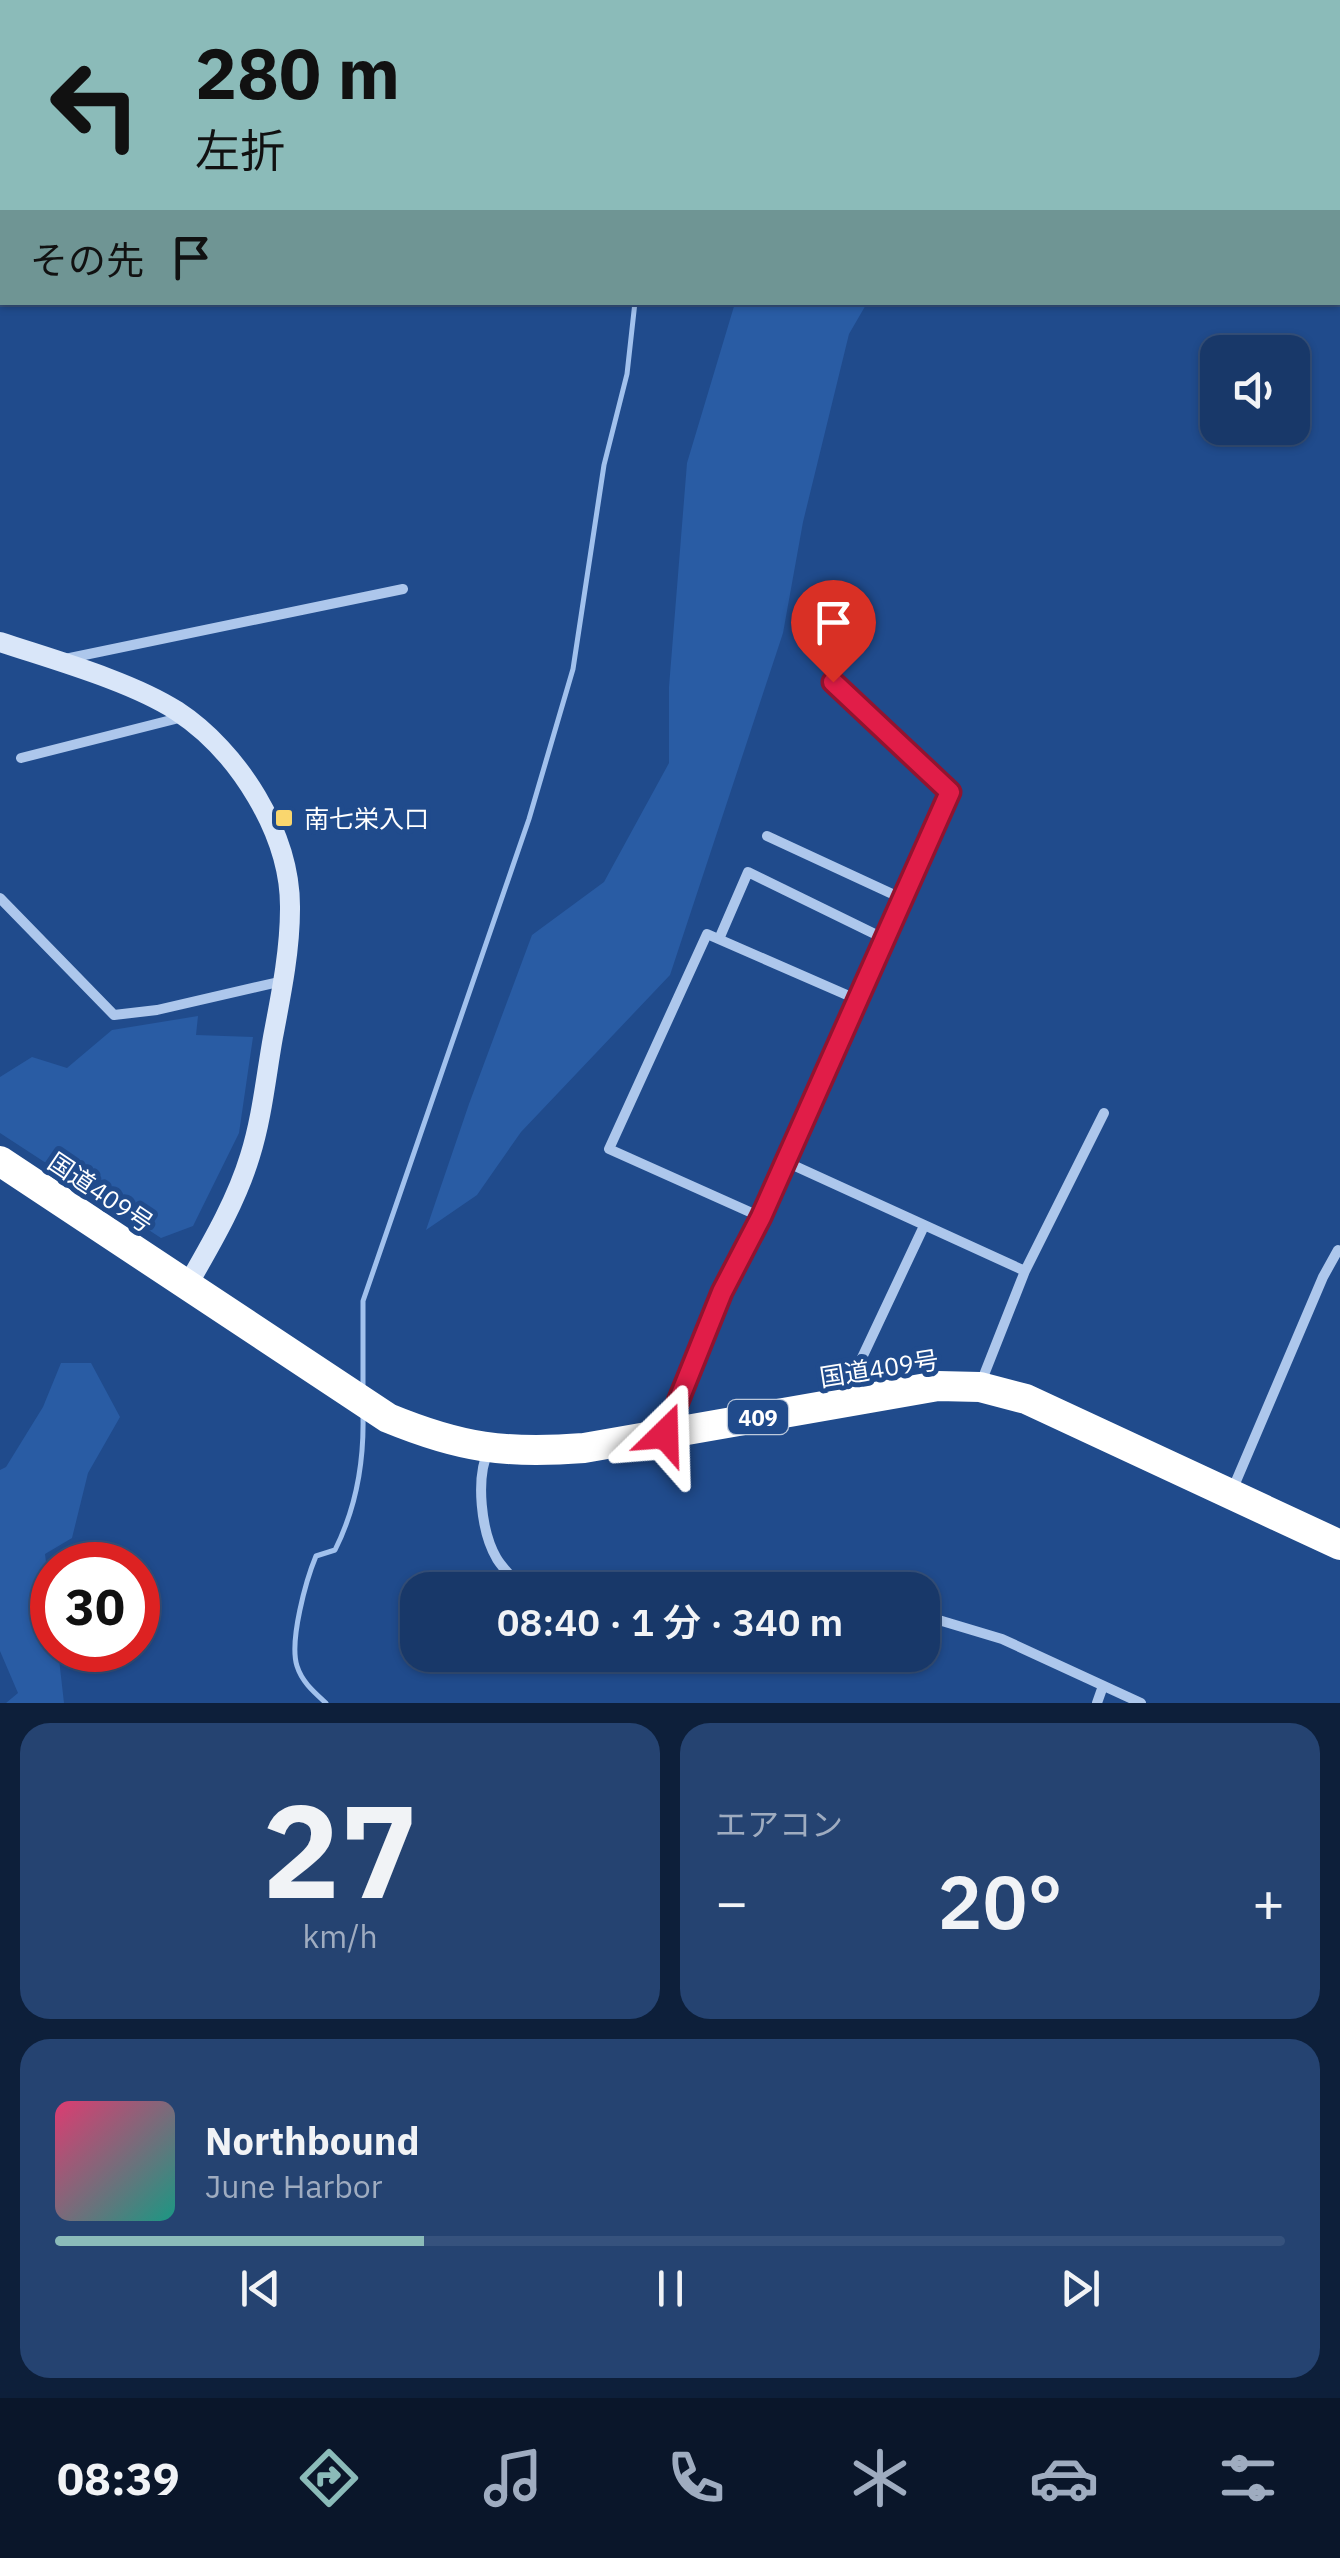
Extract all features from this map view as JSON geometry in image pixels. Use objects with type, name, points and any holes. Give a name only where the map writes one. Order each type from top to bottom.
[{"type":"highway","name":"国道409号","points":[[0,1161],[388,1418],[458,1444],[528,1452],[584,1448],[938,1386],[980,1387],[1026,1400],[1340,1544]]},
{"type":"street","points":[[54,661],[403,589]]},
{"type":"street","points":[[0,642],[136,690],[184,717],[216,744],[243,777],[267,816],[282,858],[290,906],[283,982],[250,1156],[188,1286]]},
{"type":"street","points":[[665,1434],[722,1292],[761,1217],[950,792],[833,682]]},
{"type":"street","points":[[21,758],[184,717]]},
{"type":"street","points":[[767,836],[901,898]]},
{"type":"street","points":[[719,939],[748,872],[883,938]]},
{"type":"street","points":[[0,898],[114,1015],[157,1010],[283,982]]},
{"type":"street","points":[[761,1217],[608,1150],[707,934],[856,999]]},
{"type":"street","points":[[980,1387],[1025,1271],[1104,1113]]},
{"type":"street","points":[[784,1160],[1025,1271]]},
{"type":"street","points":[[840,1404],[924,1226]]},
{"type":"street","points":[[1231,1494],[1322,1277],[1338,1250]]},
{"type":"street","points":[[490,1449],[482,1478],[482,1510],[496,1558],[508,1572]]},
{"type":"street","points":[[940,1620],[1002,1639],[1141,1703]]},
{"type":"street","points":[[1096,1703],[1103,1686]]},
{"type":"shaded area","points":[[734,305],[866,305],[849,334],[803,522],[783,633],[670,975],[521,1132],[477,1195],[426,1230],[532,935],[604,882],[669,763],[669,687],[687,463]]},
{"type":"shaded area","points":[[198,1016],[196,1035],[253,1037],[239,1133],[193,1226],[161,1238],[0,1133],[0,1077],[32,1057],[67,1068],[112,1030]]},
{"type":"shaded area","points":[[61,1363],[91,1363],[120,1417],[88,1473],[72,1538],[65,1542],[30,1542],[30,1672],[60,1672],[64,1703],[6,1703],[18,1693],[0,1651],[0,1470],[6,1467],[43,1407]]},
{"type":"waterway","points":[[363,1390],[363,1301],[529,819],[573,669],[604,465],[627,374],[635,305]]},
{"type":"waterway","points":[[326,1703],[305,1682],[297,1666],[297,1627],[316,1556],[335,1550],[348,1518],[360,1468],[363,1416]]},
{"type":"place","name":"南七栄入口","points":[[284,818]]},
{"type":"route","points":[[665,1434],[722,1292],[761,1217],[950,792],[833,682]]}]
